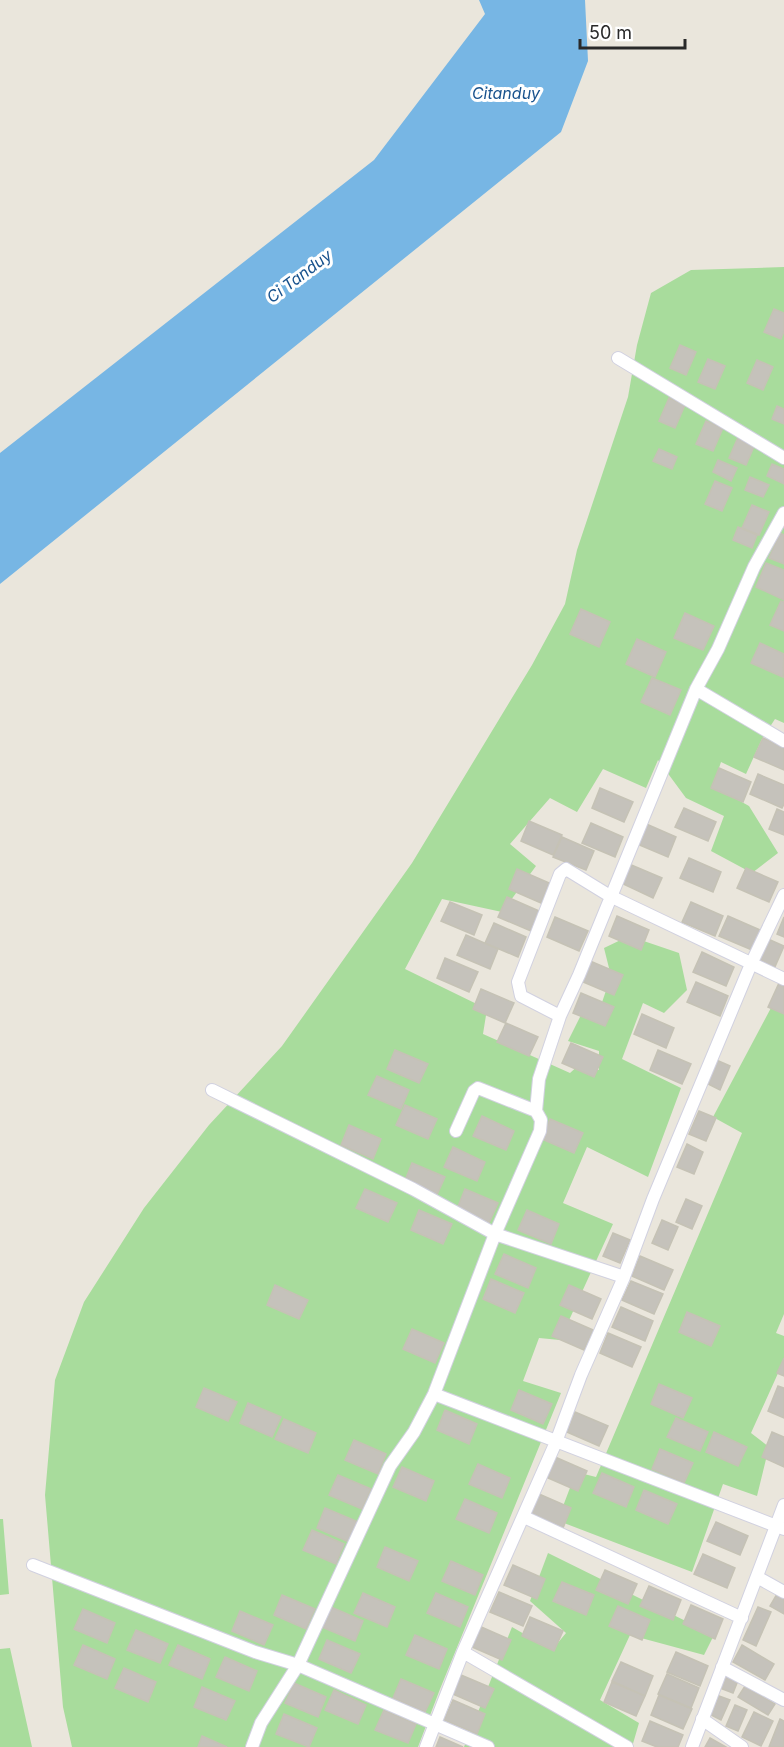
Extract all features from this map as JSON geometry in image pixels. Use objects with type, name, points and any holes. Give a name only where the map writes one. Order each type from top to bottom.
[{"type":"street","points":[[618,358],[784,458]]},
{"type":"street","points":[[252,1747],[261,1723],[298,1665],[390,1466],[414,1432],[435,1394],[495,1234],[540,1131],[541,1120],[536,1111],[539,1079],[560,1016],[696,689],[718,649],[754,567],[784,513]]},
{"type":"street","points":[[696,689],[784,741]]},
{"type":"street","points":[[560,1016],[521,996],[518,982],[560,874],[566,869],[610,896],[784,979]]},
{"type":"street","points":[[426,1747],[463,1652],[556,1443],[580,1375],[624,1277],[751,964],[784,895]]},
{"type":"street","points":[[456,1131],[474,1090],[478,1088],[536,1111]]},
{"type":"street","points":[[212,1090],[414,1189],[495,1234],[624,1277]]},
{"type":"street","points":[[435,1394],[556,1443],[780,1527]]},
{"type":"street","points":[[692,1747],[757,1577],[780,1527],[784,1505]]},
{"type":"street","points":[[524,1517],[742,1618]]},
{"type":"street","points":[[33,1565],[255,1652],[298,1665],[488,1747]]},
{"type":"street","points":[[757,1577],[784,1592]]},
{"type":"street","points":[[463,1652],[627,1747]]},
{"type":"street","points":[[722,1668],[784,1700]]},
{"type":"street","points":[[702,1719],[742,1747]]},
{"type":"green space","points":[[784,267],[784,723],[775,719],[762,739],[746,774],[721,762],[713,786],[749,806],[778,853],[752,873],[711,851],[724,816],[686,798],[658,760],[646,788],[603,769],[577,812],[550,798],[510,844],[536,866],[502,912],[442,899],[405,969],[487,1009],[483,1034],[570,1073],[581,1063],[599,1070],[599,1051],[568,1041],[584,1009],[597,1017],[611,976],[604,948],[629,936],[679,953],[687,990],[664,1013],[643,1003],[622,1059],[681,1088],[648,1177],[587,1147],[563,1203],[613,1224],[560,1340],[539,1338],[523,1381],[561,1393],[418,1747],[72,1747],[63,1707],[45,1495],[55,1380],[84,1302],[144,1208],[209,1125],[282,1046],[412,863],[532,665],[565,604],[577,550],[628,397],[637,345],[651,293],[691,270]]},
{"type":"green space","points":[[772,1006],[784,1011],[784,1314],[776,1333],[784,1336],[784,1360],[751,1433],[769,1447],[757,1496],[723,1484],[692,1572],[557,1522],[576,1472],[596,1477],[742,1133],[713,1117]]},
{"type":"green space","points":[[0,1519],[3,1519],[9,1594],[0,1595]]},
{"type":"green space","points":[[548,1553],[714,1635],[704,1655],[630,1635],[600,1700],[639,1723],[632,1747],[464,1747],[512,1627],[552,1650],[566,1633],[530,1601]]},
{"type":"green space","points":[[10,1648],[32,1747],[0,1747],[0,1649]]},
{"type":"water","name":"Citanduy","points":[[479,0],[585,0],[588,61],[561,132],[0,584],[0,453],[374,160],[485,14]]},
{"type":"building","points":[[774,309],[784,313],[784,331],[781,339],[764,332]]},
{"type":"building","points":[[680,345],[696,352],[686,375],[670,368]]},
{"type":"building","points":[[708,359],[725,366],[715,389],[698,382]]},
{"type":"building","points":[[757,360],[773,367],[763,390],[747,383]]},
{"type":"building","points":[[669,398],[685,405],[675,428],[659,421]]},
{"type":"building","points":[[777,406],[784,409],[784,424],[772,419]]},
{"type":"building","points":[[706,421],[723,428],[713,451],[696,444]]},
{"type":"building","points":[[739,435],[756,442],[746,465],[729,458]]},
{"type":"building","points":[[659,449],[677,457],[672,469],[653,461]]},
{"type":"building","points":[[718,460],[737,468],[731,481],[713,472]]},
{"type":"building","points":[[772,464],[784,469],[784,484],[767,476]]},
{"type":"building","points":[[750,477],[769,485],[763,497],[745,490]]},
{"type":"building","points":[[715,481],[732,488],[722,511],[705,504]]},
{"type":"building","points":[[752,505],[769,512],[759,535],[742,528]]},
{"type":"building","points":[[738,527],[757,535],[752,548],[733,540]]},
{"type":"building","points":[[780,533],[784,535],[784,564],[769,558]]},
{"type":"building","points":[[766,563],[784,570],[784,600],[756,587]]},
{"type":"building","points":[[781,601],[784,602],[784,631],[770,625]]},
{"type":"building","points":[[581,609],[610,622],[599,647],[570,634]]},
{"type":"building","points":[[685,613],[714,626],[703,650],[674,638]]},
{"type":"building","points":[[637,639],[666,652],[655,677],[626,664]]},
{"type":"building","points":[[760,643],[784,654],[783,677],[751,663]]},
{"type":"building","points":[[652,678],[681,690],[670,715],[641,702]]},
{"type":"building","points":[[763,738],[784,747],[784,770],[754,757]]},
{"type":"building","points":[[719,768],[751,782],[743,802],[711,788]]},
{"type":"building","points":[[758,774],[784,785],[782,808],[750,794]]},
{"type":"building","points":[[600,788],[633,802],[624,822],[592,808]]},
{"type":"building","points":[[684,808],[716,822],[708,841],[675,827]]},
{"type":"building","points":[[777,809],[784,812],[784,835],[769,829]]},
{"type":"building","points":[[529,821],[562,835],[553,855],[521,841]]},
{"type":"building","points":[[591,823],[623,837],[615,857],[582,843]]},
{"type":"building","points":[[644,823],[676,837],[668,857],[635,843]]},
{"type":"building","points":[[562,837],[594,851],[586,870],[553,857]]},
{"type":"building","points":[[689,858],[721,872],[713,892],[680,878]]},
{"type":"building","points":[[629,864],[662,878],[653,898],[621,883]]},
{"type":"building","points":[[746,868],[778,882],[769,902],[737,888]]},
{"type":"building","points":[[517,869],[549,883],[541,903],[509,889]]},
{"type":"building","points":[[507,897],[539,911],[531,931],[498,917]]},
{"type":"building","points":[[450,902],[482,915],[474,935],[441,921]]},
{"type":"building","points":[[691,902],[723,916],[715,936],[682,922]]},
{"type":"building","points":[[617,916],[649,930],[641,950],[609,936]]},
{"type":"building","points":[[728,916],[760,930],[752,950],[719,936]]},
{"type":"building","points":[[555,917],[588,931],[579,951],[547,937]]},
{"type":"building","points":[[784,917],[784,937],[777,934]]},
{"type":"building","points":[[494,923],[526,937],[518,957],[485,943]]},
{"type":"building","points":[[466,935],[498,949],[490,969],[457,955]]},
{"type":"building","points":[[768,939],[784,946],[774,969],[758,962]]},
{"type":"building","points":[[702,952],[734,967],[726,986],[693,972]]},
{"type":"building","points":[[445,958],[478,972],[469,992],[437,978]]},
{"type":"building","points":[[590,961],[623,975],[614,995],[581,981]]},
{"type":"building","points":[[696,982],[728,996],[720,1016],[687,1002]]},
{"type":"building","points":[[779,983],[784,985],[784,1014],[768,1007]]},
{"type":"building","points":[[481,989],[514,1003],[505,1023],[473,1009]]},
{"type":"building","points":[[581,993],[614,1007],[605,1026],[573,1013]]},
{"type":"building","points":[[642,1014],[674,1028],[666,1048],[634,1034]]},
{"type":"building","points":[[506,1023],[538,1037],[529,1056],[497,1042]]},
{"type":"building","points":[[571,1043],[603,1057],[594,1077],[562,1063]]},
{"type":"building","points":[[395,1050],[428,1064],[419,1083],[387,1069]]},
{"type":"building","points":[[658,1050],[691,1064],[682,1084],[650,1070]]},
{"type":"building","points":[[714,1059],[730,1066],[720,1090],[704,1082]]},
{"type":"building","points":[[377,1076],[409,1090],[401,1109],[368,1095]]},
{"type":"building","points":[[405,1105],[437,1119],[428,1139],[396,1125]]},
{"type":"building","points":[[699,1111],[716,1118],[706,1141],[689,1134]]},
{"type":"building","points":[[482,1116],[514,1131],[506,1150],[473,1136]]},
{"type":"building","points":[[550,1119],[583,1133],[574,1153],[542,1139]]},
{"type":"building","points":[[349,1125],[381,1139],[373,1159],[341,1145]]},
{"type":"building","points":[[687,1144],[703,1152],[694,1174],[677,1167]]},
{"type":"building","points":[[453,1147],[485,1162],[477,1181],[444,1167]]},
{"type":"building","points":[[412,1163],[445,1177],[436,1197],[404,1183]]},
{"type":"building","points":[[365,1189],[397,1203],[388,1222],[356,1208]]},
{"type":"building","points":[[465,1189],[498,1203],[489,1223],[457,1209]]},
{"type":"building","points":[[686,1199],[702,1206],[692,1229],[676,1222]]},
{"type":"building","points":[[419,1210],[452,1224],[443,1244],[411,1230]]},
{"type":"building","points":[[527,1210],[559,1224],[551,1244],[518,1230]]},
{"type":"building","points":[[662,1220],[678,1227],[668,1250],[652,1243]]},
{"type":"building","points":[[613,1233],[630,1240],[620,1263],[603,1256]]},
{"type":"building","points":[[504,1254],[536,1268],[528,1288],[495,1274]]},
{"type":"building","points":[[640,1256],[673,1270],[664,1290],[632,1276]]},
{"type":"building","points":[[491,1279],[524,1293],[515,1313],[483,1299]]},
{"type":"building","points":[[631,1281],[663,1294],[654,1314],[622,1300]]},
{"type":"building","points":[[275,1285],[308,1300],[299,1319],[267,1305]]},
{"type":"building","points":[[569,1285],[601,1299],[592,1319],[560,1305]]},
{"type":"building","points":[[621,1307],[653,1321],[645,1341],[612,1327]]},
{"type":"building","points":[[687,1312],[720,1326],[711,1346],[679,1332]]},
{"type":"building","points":[[561,1316],[593,1330],[584,1350],[552,1336]]},
{"type":"building","points":[[412,1329],[444,1343],[435,1363],[403,1349]]},
{"type":"building","points":[[608,1333],[641,1347],[632,1367],[600,1353]]},
{"type":"building","points":[[784,1358],[784,1376],[777,1373]]},
{"type":"building","points":[[659,1384],[692,1398],[683,1418],[651,1404]]},
{"type":"building","points":[[778,1386],[784,1388],[784,1418],[768,1411]]},
{"type":"building","points":[[204,1388],[237,1402],[228,1421],[196,1407]]},
{"type":"building","points":[[519,1390],[552,1404],[543,1424],[511,1410]]},
{"type":"building","points":[[248,1403],[281,1417],[272,1437],[240,1423]]},
{"type":"building","points":[[445,1410],[477,1424],[469,1444],[437,1430]]},
{"type":"building","points":[[575,1412],[608,1426],[599,1446],[567,1432]]},
{"type":"building","points":[[676,1418],[708,1432],[700,1451],[667,1437]]},
{"type":"building","points":[[284,1419],[316,1433],[308,1453],[275,1439]]},
{"type":"building","points":[[714,1432],[747,1447],[738,1466],[706,1452]]},
{"type":"building","points":[[772,1432],[784,1437],[784,1467],[762,1457]]},
{"type":"building","points":[[354,1440],[386,1454],[378,1474],[345,1460]]},
{"type":"building","points":[[660,1449],[693,1463],[684,1483],[652,1469]]},
{"type":"building","points":[[555,1457],[587,1471],[578,1491],[546,1477]]},
{"type":"building","points":[[478,1464],[510,1478],[502,1498],[469,1484]]},
{"type":"building","points":[[402,1467],[434,1481],[426,1501],[393,1487]]},
{"type":"building","points":[[602,1473],[634,1487],[626,1507],[593,1493]]},
{"type":"building","points":[[338,1475],[371,1489],[362,1509],[329,1495]]},
{"type":"building","points":[[644,1490],[677,1504],[668,1524],[636,1510]]},
{"type":"building","points":[[539,1494],[571,1508],[563,1528],[530,1514]]},
{"type":"building","points":[[465,1499],[497,1513],[489,1533],[456,1519]]},
{"type":"building","points":[[325,1508],[358,1522],[349,1542],[317,1528]]},
{"type":"building","points":[[716,1522],[748,1536],[740,1555],[707,1541]]},
{"type":"building","points":[[312,1530],[344,1544],[336,1564],[303,1550]]},
{"type":"building","points":[[385,1547],[418,1561],[409,1581],[377,1567]]},
{"type":"building","points":[[703,1554],[735,1568],[727,1588],[694,1574]]},
{"type":"building","points":[[451,1561],[483,1575],[475,1595],[442,1581]]},
{"type":"building","points":[[513,1565],[545,1579],[537,1599],[504,1585]]},
{"type":"building","points":[[605,1570],[637,1584],[628,1604],[596,1590]]},
{"type":"building","points":[[562,1582],[594,1595],[586,1615],[553,1601]]},
{"type":"building","points":[[649,1586],[681,1600],[673,1620],[640,1606]]},
{"type":"building","points":[[499,1592],[532,1606],[523,1626],[490,1612]]},
{"type":"building","points":[[363,1593],[395,1607],[387,1627],[354,1613]]},
{"type":"building","points":[[436,1593],[468,1607],[460,1627],[427,1613]]},
{"type":"building","points":[[777,1594],[784,1597],[784,1614],[770,1606]]},
{"type":"building","points":[[282,1595],[315,1609],[306,1629],[274,1615]]},
{"type":"building","points":[[691,1605],[723,1619],[715,1639],[683,1624]]},
{"type":"building","points":[[618,1606],[650,1620],[642,1640],[609,1626]]},
{"type":"building","points":[[331,1607],[363,1621],[355,1641],[322,1627]]},
{"type":"building","points":[[758,1607],[771,1612],[756,1646],[743,1640]]},
{"type":"building","points":[[83,1609],[115,1623],[107,1643],[74,1629]]},
{"type":"building","points":[[240,1611],[273,1625],[264,1645],[232,1631]]},
{"type":"building","points":[[530,1617],[563,1631],[554,1651],[522,1636]]},
{"type":"building","points":[[479,1626],[511,1640],[502,1660],[470,1646]]},
{"type":"building","points":[[136,1630],[168,1644],[160,1663],[127,1650]]},
{"type":"building","points":[[415,1635],[447,1649],[439,1669],[406,1655]]},
{"type":"building","points":[[327,1640],[360,1654],[351,1673],[319,1659]]},
{"type":"building","points":[[83,1645],[115,1659],[107,1679],[74,1665]]},
{"type":"building","points":[[178,1645],[210,1659],[202,1679],[169,1665]]},
{"type":"building","points":[[742,1645],[774,1664],[765,1680],[733,1662]]},
{"type":"building","points":[[676,1652],[708,1666],[700,1686],[667,1672]]},
{"type":"building","points":[[225,1657],[257,1671],[249,1691],[216,1677]]},
{"type":"building","points":[[621,1662],[653,1676],[645,1696],[612,1681]]},
{"type":"building","points":[[124,1668],[156,1682],[148,1702],[115,1688]]},
{"type":"building","points":[[726,1673],[739,1678],[733,1693],[720,1688]]},
{"type":"building","points":[[667,1674],[699,1688],[691,1708],[658,1694]]},
{"type":"building","points":[[461,1675],[494,1689],[485,1708],[453,1694]]},
{"type":"building","points":[[401,1679],[434,1693],[425,1712],[393,1698]]},
{"type":"building","points":[[612,1682],[645,1696],[636,1716],[604,1702]]},
{"type":"building","points":[[294,1683],[326,1697],[318,1717],[285,1703]]},
{"type":"building","points":[[745,1686],[775,1704],[768,1715],[738,1697]]},
{"type":"building","points":[[202,1687],[235,1701],[226,1720],[194,1707]]},
{"type":"building","points":[[334,1690],[366,1705],[358,1724],[325,1710]]},
{"type":"building","points":[[659,1695],[692,1709],[683,1729],[651,1715]]},
{"type":"building","points":[[719,1696],[730,1700],[721,1720],[711,1715]]},
{"type":"building","points":[[453,1700],[485,1714],[477,1734],[444,1720]]},
{"type":"building","points":[[735,1705],[747,1710],[738,1731],[726,1726]]},
{"type":"building","points":[[384,1710],[416,1724],[408,1743],[375,1730]]},
{"type":"building","points":[[754,1712],[773,1721],[761,1746],[742,1737]]},
{"type":"building","points":[[284,1714],[317,1728],[309,1747],[276,1734]]},
{"type":"building","points":[[780,1719],[784,1721],[784,1747],[769,1747]]},
{"type":"building","points":[[650,1721],[683,1735],[678,1747],[657,1747],[642,1741]]},
{"type":"building","points":[[202,1736],[227,1747],[198,1747]]},
{"type":"building","points":[[440,1737],[463,1747],[436,1747]]},
{"type":"building","points":[[710,1738],[726,1747],[705,1747]]},
{"type":"water label","name":"Ci Tanduy","points":[[299,276]]}]
